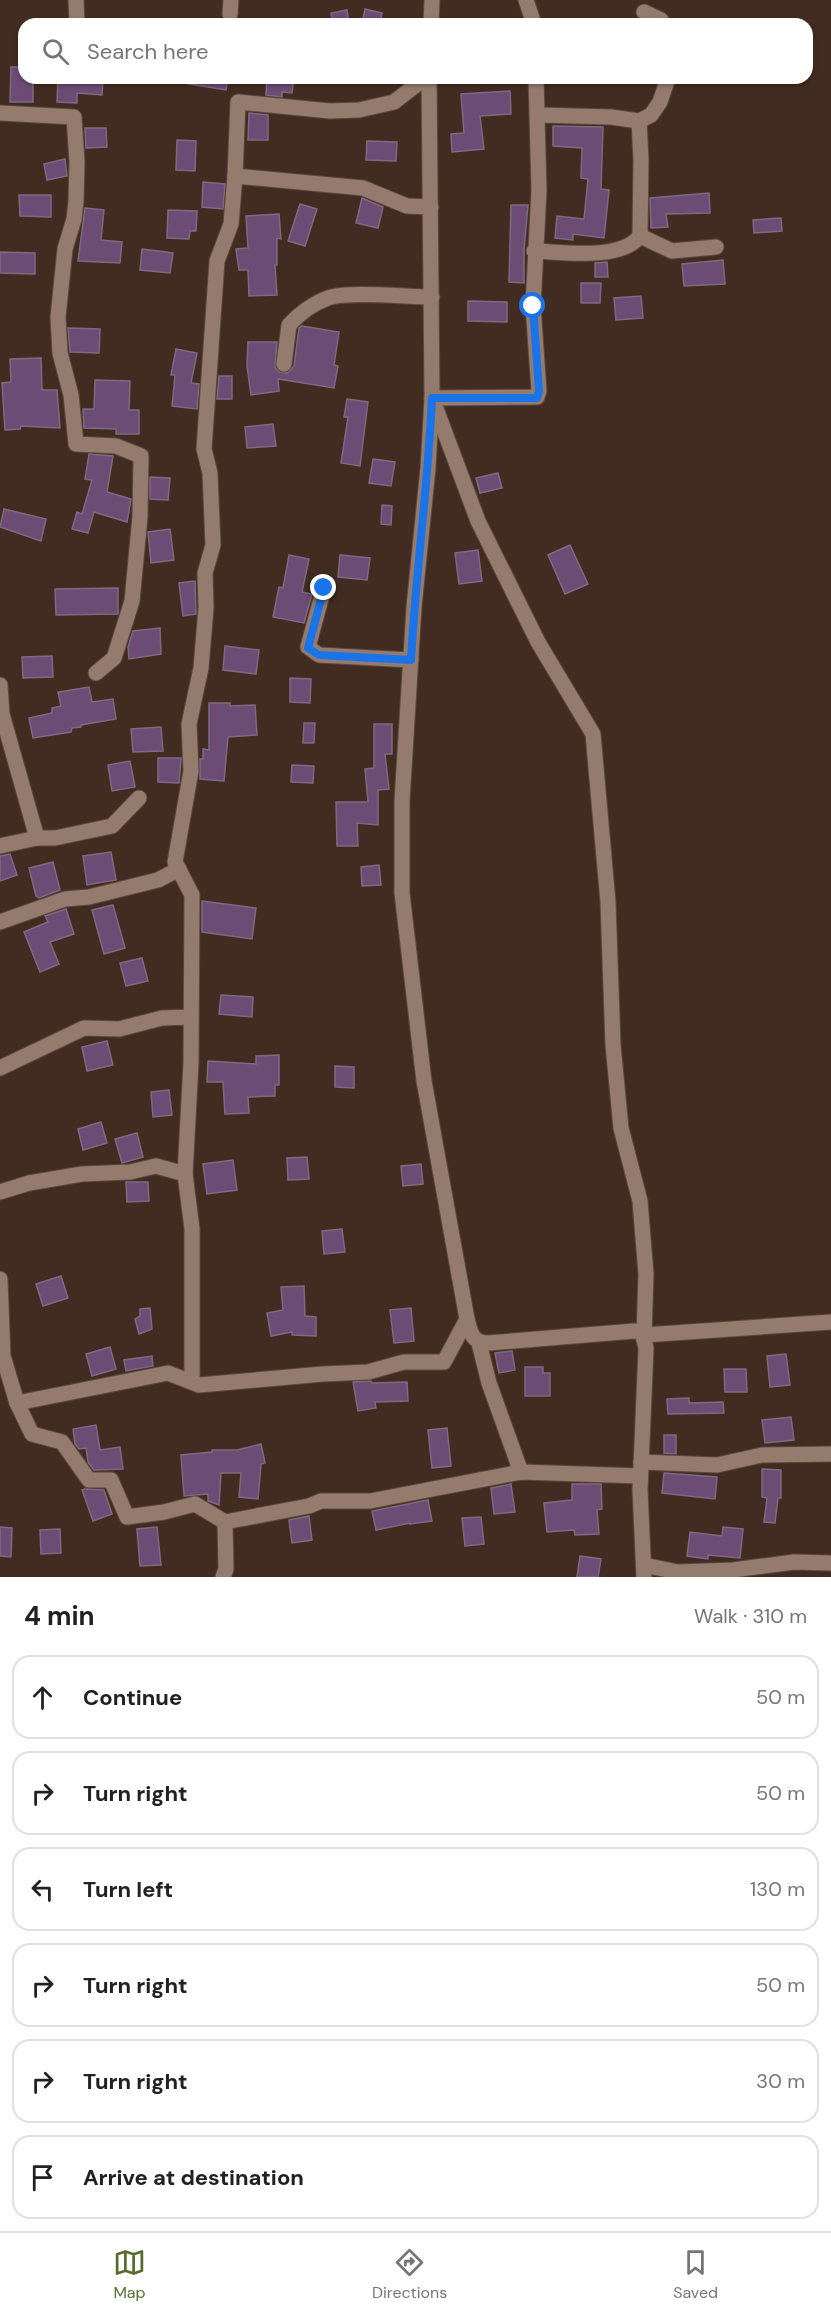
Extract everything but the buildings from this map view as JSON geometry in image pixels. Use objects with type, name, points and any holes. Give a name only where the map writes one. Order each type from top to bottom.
[{"type":"street","points":[[76,0],[77,18]]},
{"type":"street","points":[[431,18],[432,0]]},
{"type":"street","points":[[526,0],[532,18]]},
{"type":"street","points":[[644,12],[657,18]]},
{"type":"street","points":[[192,1382],[192,1229],[185,1174],[191,1063],[192,895],[175,862],[191,771],[189,724],[201,668],[206,608],[205,573],[213,545],[210,473],[204,449],[217,261],[231,224],[238,102],[330,111],[360,110],[394,102],[419,84]]},
{"type":"street","points":[[427,84],[431,207],[432,398],[428,468],[414,607],[402,801],[402,892],[424,1081],[467,1319],[472,1337],[479,1343],[489,1383],[521,1472]]},
{"type":"street","points":[[432,398],[537,398],[539,391],[533,306],[534,251],[539,191],[537,84]]},
{"type":"street","points":[[538,115],[611,117],[639,121],[651,115],[660,102],[666,84]]},
{"type":"street","points":[[0,113],[74,117],[77,162],[76,201],[65,249],[58,317],[60,353],[71,395],[76,444],[116,446],[141,456],[140,517],[132,601],[114,658],[96,673]]},
{"type":"street","points":[[534,251],[581,253],[615,251],[634,244],[640,236],[639,121]]},
{"type":"street","points":[[235,176],[363,188],[407,206],[431,207]]},
{"type":"street","points":[[640,236],[672,251],[716,248]]},
{"type":"street","points":[[284,364],[289,325],[305,311],[328,298],[366,295],[432,297]]},
{"type":"street","points":[[432,398],[478,521],[538,642],[593,734],[608,902],[613,1045],[621,1128],[640,1201],[646,1274],[644,1335],[646,1348],[640,1469],[644,1571],[733,1570],[794,1562],[831,1563]]},
{"type":"street","points":[[324,588],[308,648],[319,655],[411,660]]},
{"type":"street","points":[[0,685],[2,714],[37,838]]},
{"type":"street","points":[[0,846],[112,826],[139,798]]},
{"type":"street","points":[[0,922],[65,899],[89,897],[158,880],[179,869]]},
{"type":"street","points":[[0,1068],[84,1028],[119,1029],[162,1018],[190,1017]]},
{"type":"street","points":[[0,1192],[29,1183],[82,1174],[130,1172],[156,1167],[185,1174]]},
{"type":"street","points":[[0,1279],[6,1388],[17,1403],[32,1434],[62,1442],[89,1480],[111,1480],[127,1517],[165,1512],[195,1504],[225,1522],[309,1506],[321,1501],[370,1501],[521,1472],[717,1465],[762,1455],[831,1454]]},
{"type":"street","points":[[17,1403],[168,1373],[199,1385],[368,1372],[404,1362],[444,1362],[467,1319]]},
{"type":"street","points":[[479,1343],[634,1331],[642,1332],[644,1335],[831,1322]]},
{"type":"street","points":[[223,1577],[226,1569],[225,1522]]},
{"type":"route","points":[[324,588],[308,648],[319,655],[411,660],[432,398],[537,398],[539,391],[533,306]]}]
